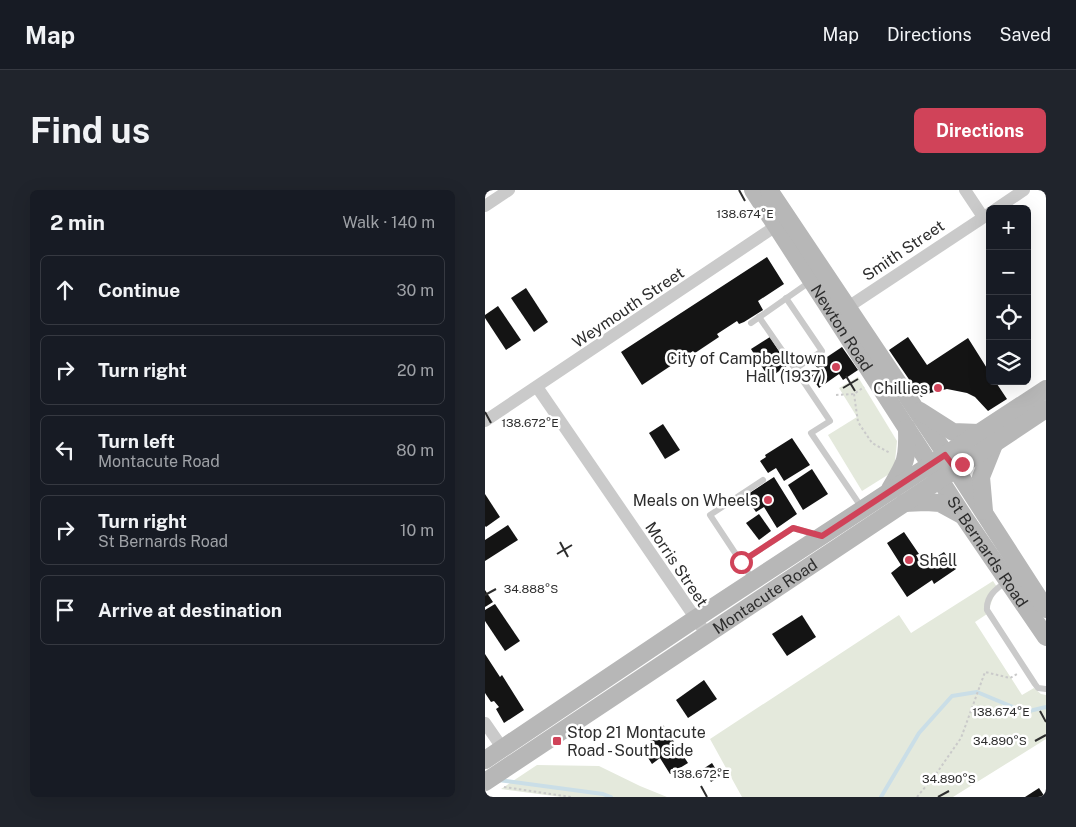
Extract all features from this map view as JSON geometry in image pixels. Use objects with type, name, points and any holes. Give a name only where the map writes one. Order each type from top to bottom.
[{"type":"main road","name":"Newton Road","points":[[753,190],[782,222],[841,311],[914,406],[943,466]]},
{"type":"main road","name":"Newton Road","points":[[769,190],[782,222],[812,281],[841,311],[907,428],[943,466]]},
{"type":"main road","name":"Montacute Road","points":[[492,782],[518,760],[903,503],[979,433],[1046,389]]},
{"type":"main road","points":[[914,406],[953,432],[979,433]]},
{"type":"main road","name":"Montacute Road","points":[[485,760],[887,493],[995,442],[1046,409]]},
{"type":"main road","points":[[887,493],[905,462],[908,449],[907,428]]},
{"type":"main road","points":[[985,516],[981,477],[995,442]]},
{"type":"main road","name":"St Bernards Road","points":[[943,466],[985,516],[1046,609]]},
{"type":"main road","name":"St Bernards Road","points":[[943,466],[964,517],[1046,637]]},
{"type":"main road","points":[[903,503],[940,503],[964,517]]},
{"type":"main road","points":[[503,748],[518,760]]},
{"type":"street","points":[[485,206],[509,190]]},
{"type":"street","points":[[965,190],[986,214]]},
{"type":"street","points":[[1001,205],[1024,190]]},
{"type":"street","name":"Smith Street","points":[[841,311],[986,216]]},
{"type":"street","name":"Weymouth Street","points":[[485,421],[782,222]]},
{"type":"street","name":"Morris Street","points":[[537,387],[707,635]]},
{"type":"street","points":[[485,723],[503,748]]},
{"type":"lane","points":[[751,323],[812,281]]},
{"type":"lane","points":[[786,298],[822,351],[795,369]]},
{"type":"lane","points":[[759,317],[830,421],[811,433],[863,509]]},
{"type":"lane","points":[[754,581],[710,515],[763,480]]},
{"type":"lane","points":[[741,562],[793,528],[822,536]]},
{"type":"lane","points":[[1008,581],[990,596],[986,603],[987,610],[1038,688],[1046,689]]},
{"type":"path","points":[[836,395],[854,394],[867,384]]},
{"type":"path","points":[[854,394],[858,422],[872,443],[905,462]]},
{"type":"path","points":[[917,797],[961,738],[985,672],[1011,678],[1025,669]]},
{"type":"path","points":[[492,782],[571,797]]},
{"type":"shaded area","points":[[858,377],[897,441],[894,471],[862,491],[828,435],[857,417],[839,388]]},
{"type":"shaded area","points":[[993,581],[997,587],[987,614],[975,622],[1022,695],[1034,688],[1041,694],[1046,695],[1046,739],[953,797],[742,797],[710,739],[899,615],[911,633]]},
{"type":"shaded area","points":[[537,765],[599,766],[667,797],[561,797],[501,789]]},
{"type":"building","points":[[767,257],[784,284],[758,301],[763,310],[744,322],[739,324],[737,321],[717,334],[719,337],[695,353],[693,351],[642,385],[621,352]]},
{"type":"building","points":[[526,288],[548,322],[534,332],[511,298]]},
{"type":"building","points":[[498,306],[521,340],[506,350],[485,318],[485,315]]},
{"type":"building","points":[[770,337],[788,365],[769,378],[751,349]]},
{"type":"building","points":[[908,337],[927,365],[968,338],[986,367],[986,385],[998,385],[1007,399],[988,411],[975,397],[967,393],[947,389],[921,397],[889,350]]},
{"type":"building","name":"City of Campbelltown Hall (1937)","points":[[842,347],[858,370],[843,380],[839,374],[819,388],[811,376],[819,370],[815,365]]},
{"type":"building","points":[[663,424],[680,450],[665,459],[649,433]]},
{"type":"building","points":[[792,438],[810,465],[784,481],[776,468],[768,473],[760,461],[766,457],[765,455]]},
{"type":"building","points":[[812,469],[828,494],[803,510],[788,485]]},
{"type":"building","name":"Meals on Wheels","points":[[774,477],[797,514],[777,528],[764,507],[756,512],[745,496]]},
{"type":"building","points":[[485,494],[500,517],[486,527],[485,526]]},
{"type":"building","points":[[759,514],[771,531],[759,540],[746,523]]},
{"type":"building","points":[[508,525],[518,540],[485,561],[485,540]]},
{"type":"building","name":"Shell","points":[[904,532],[919,554],[916,555],[923,566],[944,552],[956,569],[934,584],[932,580],[907,597],[891,573],[901,565],[887,543]]},
{"type":"building","points":[[485,590],[493,602],[485,607]]},
{"type":"building","points":[[495,604],[520,641],[505,651],[485,621],[485,610]]},
{"type":"building","points":[[802,615],[816,637],[787,656],[772,634]]},
{"type":"building","points":[[485,654],[500,677],[502,675],[524,710],[504,723],[496,709],[499,707],[494,701],[491,702],[485,693]]},
{"type":"building","points":[[704,680],[717,699],[688,718],[676,700]]},
{"type":"building","points":[[663,725],[688,763],[670,774],[660,758],[652,764],[645,753],[655,747],[647,735]]},
{"type":"building","points":[[712,763],[720,776],[711,782],[703,769]]},
{"type":"building","points":[[1039,788],[1045,797],[1025,797]]},
{"type":"waterway","points":[[881,797],[919,733],[952,696],[977,692],[1025,712],[1046,707]]},
{"type":"waterway","points":[[498,780],[603,794],[611,797]]},
{"type":"place","name":"City of Campbelltown Hall (1937)","points":[[836,367]]},
{"type":"place","name":"Chillies","points":[[938,388]]},
{"type":"place","name":"Meals on Wheels","points":[[768,500]]},
{"type":"place","name":"Shell","points":[[909,560]]},
{"type":"place","name":"Stop 21 Montacute Road - South side","points":[[557,741]]},
{"type":"route","points":[[741,562],[793,528],[822,536],[945,455],[955,468],[962,464]]}]
